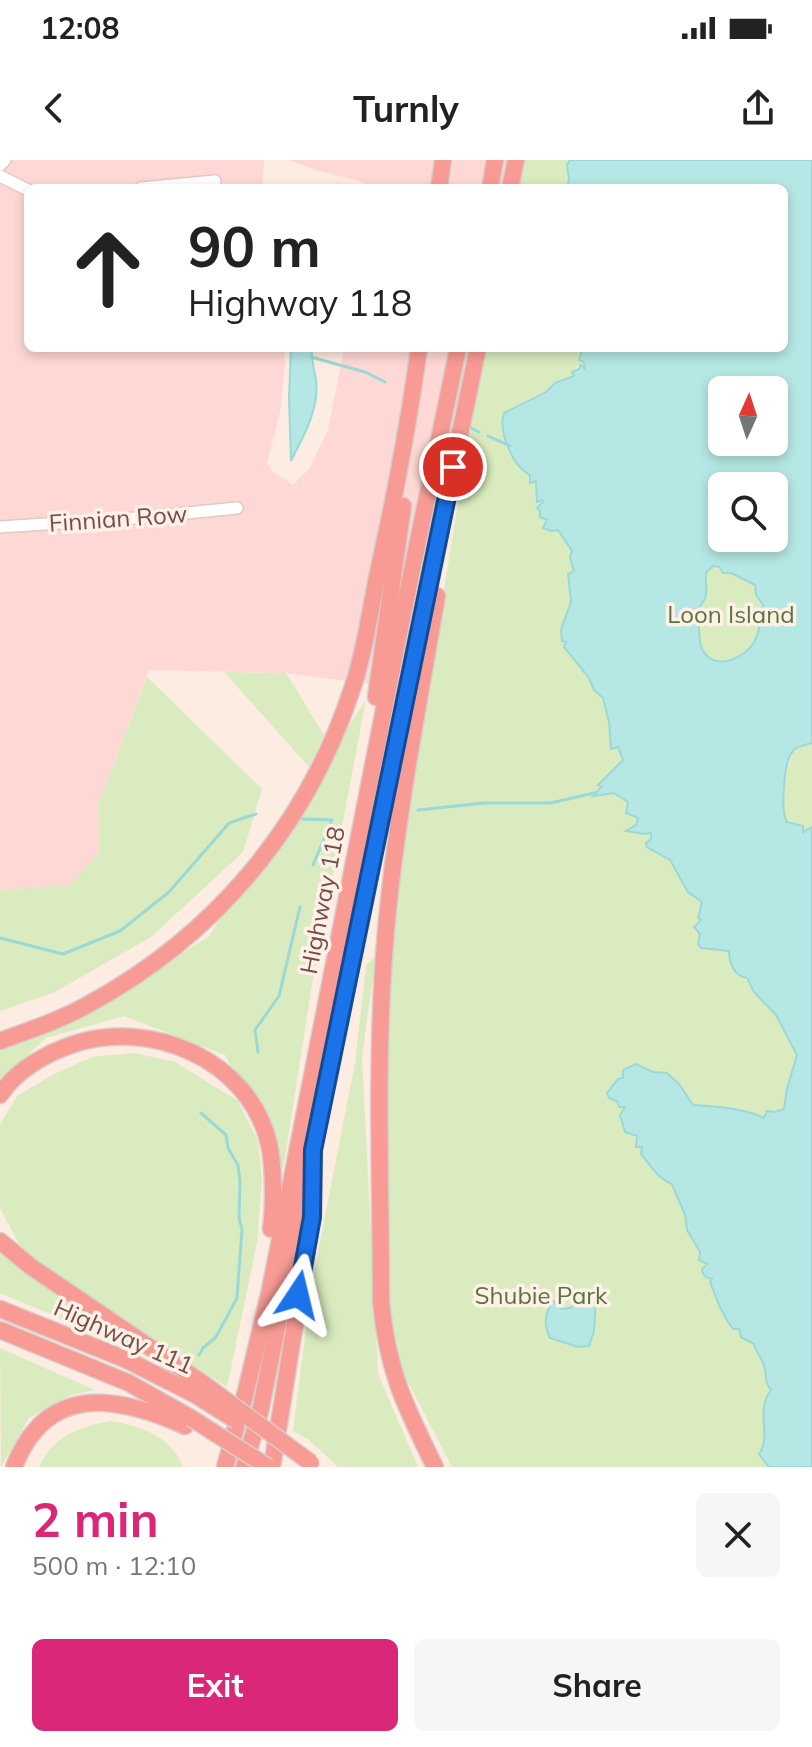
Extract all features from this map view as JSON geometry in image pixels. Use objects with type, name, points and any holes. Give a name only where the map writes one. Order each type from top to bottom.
[{"type":"highway","points":[[440,184],[443,160]]},
{"type":"highway","points":[[491,184],[495,160]]},
{"type":"highway","points":[[511,184],[516,160]]},
{"type":"highway","points":[[312,1073],[319,997],[357,806],[385,639],[419,352]]},
{"type":"highway","name":"Highway 118","points":[[226,1464],[270,1290],[457,352]]},
{"type":"highway","name":"Highway 118","points":[[244,1467],[260,1412],[477,352]]},
{"type":"highway","points":[[0,1041],[88,1005],[142,973],[188,938],[234,894],[276,844],[321,767],[353,689],[398,486],[413,397]]},
{"type":"highway","points":[[435,1467],[401,1395],[390,1366],[384,1333],[381,1301],[380,1043],[385,933],[400,811],[455,496],[465,412]]},
{"type":"highway","points":[[0,1095],[27,1067],[57,1050],[95,1037],[131,1035],[172,1043],[205,1059],[234,1082],[256,1112],[269,1144],[273,1212],[246,1391]]},
{"type":"highway","points":[[270,1467],[312,1217],[313,1150]]},
{"type":"highway","points":[[0,1241],[198,1388]]},
{"type":"highway","name":"Highway 111","points":[[0,1309],[198,1388],[259,1435],[309,1466]]},
{"type":"highway","name":"Highway 111","points":[[0,1330],[129,1383],[188,1422],[270,1467]]},
{"type":"highway","points":[[14,1467],[34,1432],[69,1407],[90,1401],[119,1402],[188,1422],[252,1467]]},
{"type":"street","points":[[0,165],[5,160]]},
{"type":"street","points":[[0,176],[24,188]]},
{"type":"street","points":[[183,184],[215,181]]},
{"type":"street","name":"Finnian Row","points":[[0,527],[237,508]]},
{"type":"shaded area","points":[[0,160],[264,160],[262,184],[24,184],[24,352],[284,352],[280,412],[267,463],[271,470],[293,485],[309,469],[328,430],[343,352],[469,352],[400,688],[286,673],[149,670],[98,805],[100,851],[70,885],[0,890]]},
{"type":"shaded area","points":[[289,160],[509,160],[504,184],[364,184]]},
{"type":"green space","points":[[515,160],[570,160],[567,165],[568,184],[511,184]]},
{"type":"green space","name":"Shubie Park","points":[[482,352],[582,352],[579,360],[584,362],[585,369],[581,365],[573,371],[575,376],[517,406],[503,424],[503,435],[520,466],[531,475],[533,481],[537,481],[542,499],[539,516],[563,535],[572,551],[570,557],[574,571],[637,722],[621,798],[639,815],[661,855],[670,860],[689,893],[702,902],[698,917],[701,920],[700,936],[729,951],[729,960],[779,1018],[797,1055],[798,1067],[787,1089],[784,1109],[764,1118],[695,1107],[684,1092],[657,1072],[623,1077],[615,1084],[632,1134],[677,1188],[699,1240],[702,1262],[707,1264],[711,1282],[769,1366],[774,1467],[452,1467],[410,1386],[391,1364],[379,993]]},
{"type":"green space","name":"Loon Island","points":[[713,565],[723,573],[731,573],[755,585],[763,605],[752,646],[738,657],[721,662],[712,660],[706,654],[699,632],[700,608],[706,595],[706,573]]},
{"type":"green space","points":[[224,672],[286,673],[324,735],[309,767]]},
{"type":"green space","points":[[147,677],[262,789],[243,852],[151,937],[53,993],[0,1011],[0,890],[70,885],[100,851],[98,805]]},
{"type":"green space","points":[[366,700],[312,984],[283,1170],[225,1055],[124,1016],[46,1038],[20,1062],[0,1090],[0,1048],[79,1018],[208,937]]},
{"type":"green space","points":[[812,743],[812,827],[803,832],[803,826],[783,819],[783,786],[793,751]]},
{"type":"green space","points":[[376,955],[362,1057],[378,1374],[418,1467],[338,1467],[308,1439],[293,1431],[311,1288],[355,1063],[366,965]]},
{"type":"green space","points":[[134,1053],[175,1062],[238,1101],[258,1141],[262,1179],[257,1243],[227,1387],[27,1259],[0,1208],[0,1125],[17,1096],[54,1074],[92,1057]]},
{"type":"green space","points":[[0,1242],[145,1354],[0,1293]]},
{"type":"green space","points":[[0,1348],[95,1390],[71,1395],[29,1418],[1,1467]]},
{"type":"green space","points":[[111,1421],[154,1434],[171,1447],[183,1467],[39,1467],[51,1448],[68,1435]]},
{"type":"water","points":[[570,160],[812,160],[812,743],[797,748],[790,756],[783,797],[787,822],[803,826],[803,832],[812,827],[812,1467],[769,1467],[759,1454],[764,1440],[764,1406],[771,1390],[763,1363],[754,1344],[741,1337],[739,1329],[733,1329],[722,1312],[710,1282],[712,1279],[703,1273],[702,1269],[707,1264],[699,1260],[700,1252],[687,1230],[685,1215],[672,1184],[659,1175],[641,1154],[642,1147],[636,1147],[637,1136],[625,1132],[620,1115],[625,1107],[619,1107],[607,1093],[618,1079],[623,1078],[623,1070],[636,1064],[653,1072],[667,1073],[693,1105],[739,1110],[764,1118],[767,1111],[784,1109],[797,1055],[776,1015],[754,992],[747,978],[733,968],[729,951],[701,948],[698,944],[700,934],[694,927],[701,920],[698,918],[702,902],[688,892],[670,860],[647,847],[651,833],[626,831],[636,825],[638,818],[626,813],[628,802],[614,793],[593,796],[602,786],[598,785],[623,760],[618,747],[611,749],[603,698],[564,647],[566,642],[562,641],[561,630],[571,602],[568,574],[574,571],[570,557],[572,551],[558,530],[543,528],[547,520],[540,517],[537,508],[543,502],[537,502],[536,481],[530,483],[530,475],[512,456],[503,429],[504,413],[546,392],[555,383],[574,376],[572,372],[581,365],[585,369],[584,362],[579,360],[582,352],[788,352],[788,184],[568,184],[567,165]],"holes":[[[713,566],[719,567],[723,573],[731,573],[755,585],[756,595],[763,605],[754,642],[743,654],[727,661],[712,659],[705,654],[700,642],[699,609],[706,596],[706,573]]]},
{"type":"water","points":[[291,352],[312,352],[317,391],[310,422],[291,461]]},
{"type":"water","points":[[589,1295],[596,1301],[594,1331],[589,1346],[578,1347],[550,1338],[546,1319],[553,1301],[562,1309],[570,1308]]},
{"type":"waterway","points":[[311,357],[365,372],[385,382]]},
{"type":"waterway","points":[[471,428],[479,432]]},
{"type":"waterway","points":[[488,436],[510,446]]},
{"type":"waterway","points":[[418,810],[484,803],[551,803],[594,793]]},
{"type":"waterway","points":[[0,938],[63,954],[120,931],[169,892],[229,823],[256,814]]},
{"type":"waterway","points":[[302,819],[332,820],[313,865]]},
{"type":"waterway","points":[[258,1052],[255,1030],[279,996],[300,907]]},
{"type":"waterway","points":[[199,1355],[216,1337],[237,1298],[242,1229],[238,1165],[228,1148],[226,1135],[201,1113]]},
{"type":"route","points":[[298,1295],[312,1217],[313,1150],[453,467]]}]
